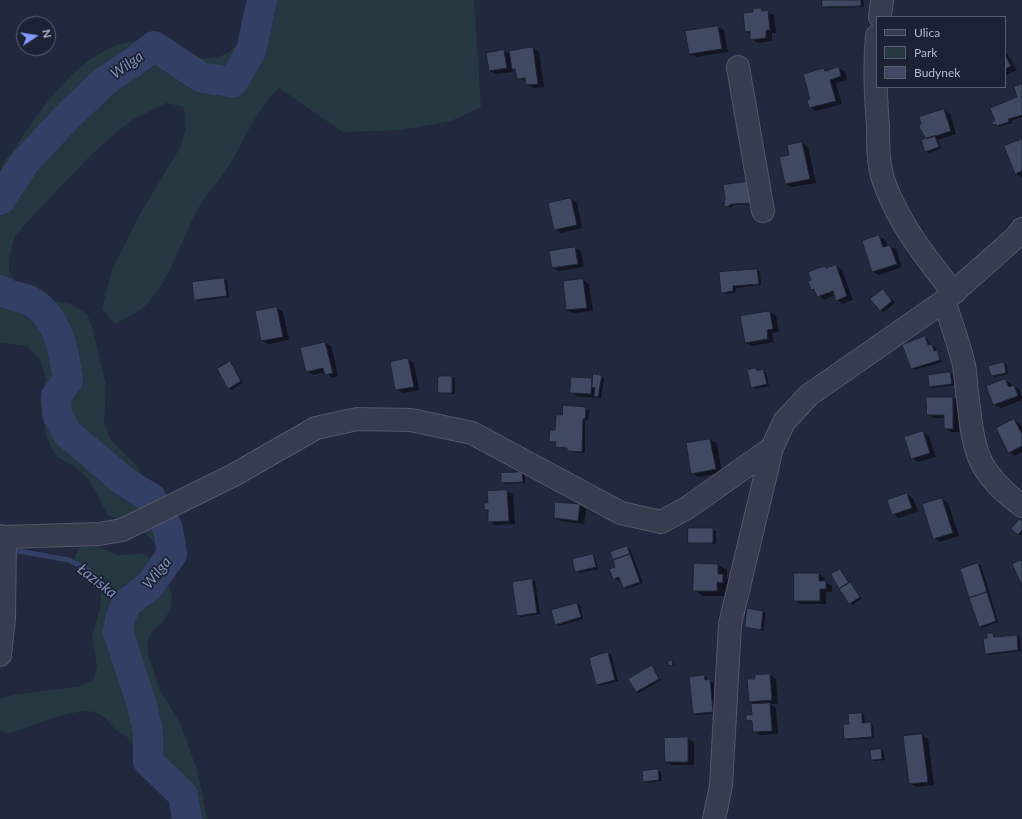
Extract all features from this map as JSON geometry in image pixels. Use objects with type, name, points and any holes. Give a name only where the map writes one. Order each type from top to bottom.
[{"type":"street","points":[[880,16],[882,0]]},
{"type":"street","points":[[876,45],[874,63],[879,156],[883,180],[892,201],[918,248],[949,297],[964,366],[975,452],[985,472],[1009,496],[1022,506]]},
{"type":"street","points":[[738,67],[763,211]]},
{"type":"street","points":[[714,819],[722,786],[730,624],[772,448],[784,422],[809,395],[949,297],[1015,238],[1022,229]]},
{"type":"street","points":[[0,655],[4,618],[3,536],[99,534],[122,530],[232,476],[316,428],[357,419],[411,420],[472,433],[621,513],[661,522],[687,508],[772,448]]},
{"type":"green space","points":[[246,0],[474,0],[481,107],[451,121],[401,130],[343,132],[279,88],[264,105],[230,164],[205,197],[192,220],[168,273],[154,296],[146,305],[115,324],[102,309],[112,269],[140,214],[181,146],[186,126],[184,107],[166,103],[134,119],[119,130],[91,155],[15,236],[10,253],[9,271],[19,287],[34,296],[71,304],[87,314],[93,330],[106,386],[104,422],[110,439],[135,464],[156,495],[165,530],[166,547],[157,545],[143,531],[108,515],[89,480],[74,466],[57,457],[47,439],[43,418],[41,399],[46,380],[41,361],[27,346],[0,343],[1,168],[40,111],[53,95],[82,66],[99,54],[116,46],[135,41],[147,40],[174,53],[184,56],[211,58],[222,56],[231,51],[237,44],[241,35],[244,24]]},
{"type":"green space","points":[[93,545],[117,555],[144,554],[155,562],[168,584],[172,597],[170,610],[163,622],[153,630],[147,642],[148,654],[160,690],[180,723],[197,770],[207,819],[170,819],[171,805],[169,792],[163,780],[152,769],[140,762],[130,740],[98,713],[85,711],[75,712],[7,734],[0,729],[0,699],[13,695],[81,686],[93,680],[97,666],[92,637],[101,604],[101,590],[78,573],[74,559],[80,547]]},
{"type":"building","points":[[822,0],[861,0],[861,6],[822,7]]},
{"type":"building","points":[[761,8],[762,11],[768,10],[770,30],[766,30],[766,38],[750,40],[750,31],[745,32],[743,13],[753,12],[753,9]]},
{"type":"building","points":[[718,26],[722,49],[689,54],[685,31]]},
{"type":"building","points":[[533,47],[538,84],[526,85],[525,78],[517,79],[515,69],[512,69],[509,51]]},
{"type":"building","points":[[504,50],[507,68],[489,71],[486,53]]},
{"type":"building","points":[[1006,57],[1011,66],[1006,68]]},
{"type":"building","points":[[839,67],[841,76],[830,80],[836,101],[809,108],[807,100],[810,99],[803,74],[824,68],[825,71]]},
{"type":"building","points":[[1022,84],[1022,115],[1008,119],[1009,122],[996,126],[996,124],[993,125],[992,122],[995,121],[990,108],[1017,97],[1014,87]]},
{"type":"building","points":[[944,109],[951,131],[926,139],[919,127],[921,123],[919,117]]},
{"type":"building","points":[[935,136],[939,147],[925,152],[921,140]]},
{"type":"building","points":[[1022,139],[1022,171],[1015,174],[1004,146]]},
{"type":"building","points":[[802,142],[810,179],[785,184],[779,157],[789,155],[787,145]]},
{"type":"building","points":[[751,181],[754,203],[732,204],[726,207],[724,205],[725,198],[723,185]]},
{"type":"building","points":[[571,198],[577,225],[554,230],[548,203]]},
{"type":"building","points":[[879,235],[883,247],[890,245],[897,264],[872,272],[862,241]]},
{"type":"building","points":[[575,247],[578,264],[552,268],[549,251]]},
{"type":"building","points":[[836,265],[847,296],[836,301],[833,291],[817,297],[814,289],[811,290],[808,281],[811,280],[808,272],[825,266],[826,268]]},
{"type":"building","points":[[757,269],[759,284],[733,286],[733,291],[721,293],[719,272]]},
{"type":"building","points":[[224,278],[227,296],[194,300],[192,282]]},
{"type":"building","points":[[583,279],[587,308],[566,310],[563,281]]},
{"type":"building","points":[[883,289],[892,301],[880,311],[870,299]]},
{"type":"building","points":[[277,307],[283,337],[261,341],[255,311]]},
{"type":"building","points":[[770,311],[773,329],[767,330],[768,339],[745,343],[740,316]]},
{"type":"building","points":[[925,336],[928,345],[932,344],[934,351],[937,350],[940,360],[911,369],[902,345]]},
{"type":"building","points":[[325,342],[333,373],[325,375],[323,368],[306,372],[300,348]]},
{"type":"building","points":[[408,358],[414,387],[395,390],[390,362]]},
{"type":"building","points":[[230,361],[241,381],[228,389],[217,369]]},
{"type":"building","points":[[1004,362],[1006,373],[991,376],[988,366]]},
{"type":"building","points":[[756,368],[757,371],[763,369],[767,384],[751,388],[747,370]]},
{"type":"building","points":[[950,372],[952,384],[929,387],[928,375]]},
{"type":"building","points":[[593,374],[602,375],[598,397],[594,396],[595,388],[592,387]]},
{"type":"building","points":[[438,376],[452,376],[452,393],[438,393]]},
{"type":"building","points":[[571,377],[592,378],[591,394],[570,393]]},
{"type":"building","points":[[1005,379],[1009,387],[1014,385],[1018,396],[993,405],[986,386]]},
{"type":"building","points":[[926,397],[953,397],[953,429],[944,429],[944,415],[927,415]]},
{"type":"building","points":[[563,405],[586,407],[585,419],[583,419],[582,452],[567,451],[567,448],[555,447],[556,442],[549,442],[550,430],[555,430],[556,415],[562,415]]},
{"type":"building","points":[[1014,419],[1022,434],[1022,446],[1008,453],[996,428]]},
{"type":"building","points":[[923,431],[930,453],[911,459],[904,437]]},
{"type":"building","points":[[710,439],[716,469],[691,474],[686,443]]},
{"type":"building","points":[[522,472],[523,482],[501,483],[501,473]]},
{"type":"building","points":[[507,490],[509,521],[488,522],[488,510],[484,510],[484,503],[488,503],[487,491]]},
{"type":"building","points":[[907,493],[912,508],[892,515],[887,500]]},
{"type":"building","points":[[942,498],[953,533],[933,539],[922,504]]},
{"type":"building","points":[[555,502],[580,504],[578,521],[554,518]]},
{"type":"building","points":[[1020,519],[1022,521],[1022,530],[1018,535],[1011,529]]},
{"type":"building","points":[[688,528],[713,528],[713,543],[688,543]]},
{"type":"building","points":[[627,546],[630,554],[613,560],[610,552]]},
{"type":"building","points":[[593,554],[596,567],[575,572],[572,559]]},
{"type":"building","points":[[630,554],[640,582],[623,588],[619,577],[613,579],[609,569],[615,567],[613,560]]},
{"type":"building","points":[[1022,560],[1022,586],[1012,564]]},
{"type":"building","points":[[694,563],[718,564],[718,574],[723,574],[723,583],[717,582],[717,591],[693,591]]},
{"type":"building","points":[[978,563],[987,592],[969,598],[960,569]]},
{"type":"building","points":[[840,569],[849,583],[839,589],[831,574]]},
{"type":"building","points":[[794,573],[819,573],[819,581],[826,581],[826,589],[820,589],[820,601],[794,601]]},
{"type":"building","points":[[532,579],[537,613],[517,616],[512,582]]},
{"type":"building","points":[[850,582],[860,597],[849,604],[839,589]]},
{"type":"building","points":[[987,592],[996,621],[979,627],[969,598]]},
{"type":"building","points":[[577,603],[581,617],[555,625],[551,610]]},
{"type":"building","points":[[747,608],[763,611],[761,630],[745,627]]},
{"type":"building","points":[[987,633],[993,633],[994,637],[1017,635],[1018,650],[985,654],[983,638],[987,638]]},
{"type":"building","points":[[608,652],[615,680],[596,685],[589,658]]},
{"type":"building","points":[[672,660],[673,665],[669,666],[667,662]]},
{"type":"building","points":[[652,665],[659,679],[636,692],[628,679]]},
{"type":"building","points":[[770,674],[772,700],[749,702],[747,679],[755,679],[755,675]]},
{"type":"building","points":[[704,675],[705,680],[710,679],[713,712],[693,714],[689,677]]},
{"type":"building","points":[[770,703],[772,731],[753,732],[752,721],[746,720],[746,715],[752,715],[751,704]]},
{"type":"building","points":[[862,713],[862,723],[871,722],[872,737],[844,739],[843,724],[849,724],[848,714]]},
{"type":"building","points":[[922,734],[928,782],[909,784],[903,736]]},
{"type":"building","points":[[688,737],[688,762],[665,762],[664,738]]},
{"type":"building","points":[[881,749],[882,759],[871,760],[870,750]]},
{"type":"building","points":[[658,769],[659,780],[643,782],[642,771]]},
{"type":"waterway","name":"Wilga","points":[[0,200],[25,162],[68,116],[106,80],[135,61],[154,46],[202,78],[233,82],[251,51],[262,0]]},
{"type":"waterway","name":"Wilga","points":[[0,290],[34,303],[50,319],[55,328],[65,359],[68,380],[56,396],[57,414],[67,433],[125,482],[151,498],[168,529],[172,554],[150,585],[126,604],[120,619],[118,632],[142,705],[148,732],[148,761],[183,795],[187,819]]},
{"type":"waterway","name":"Łaziska","points":[[18,551],[69,560],[88,570],[126,604]]}]
